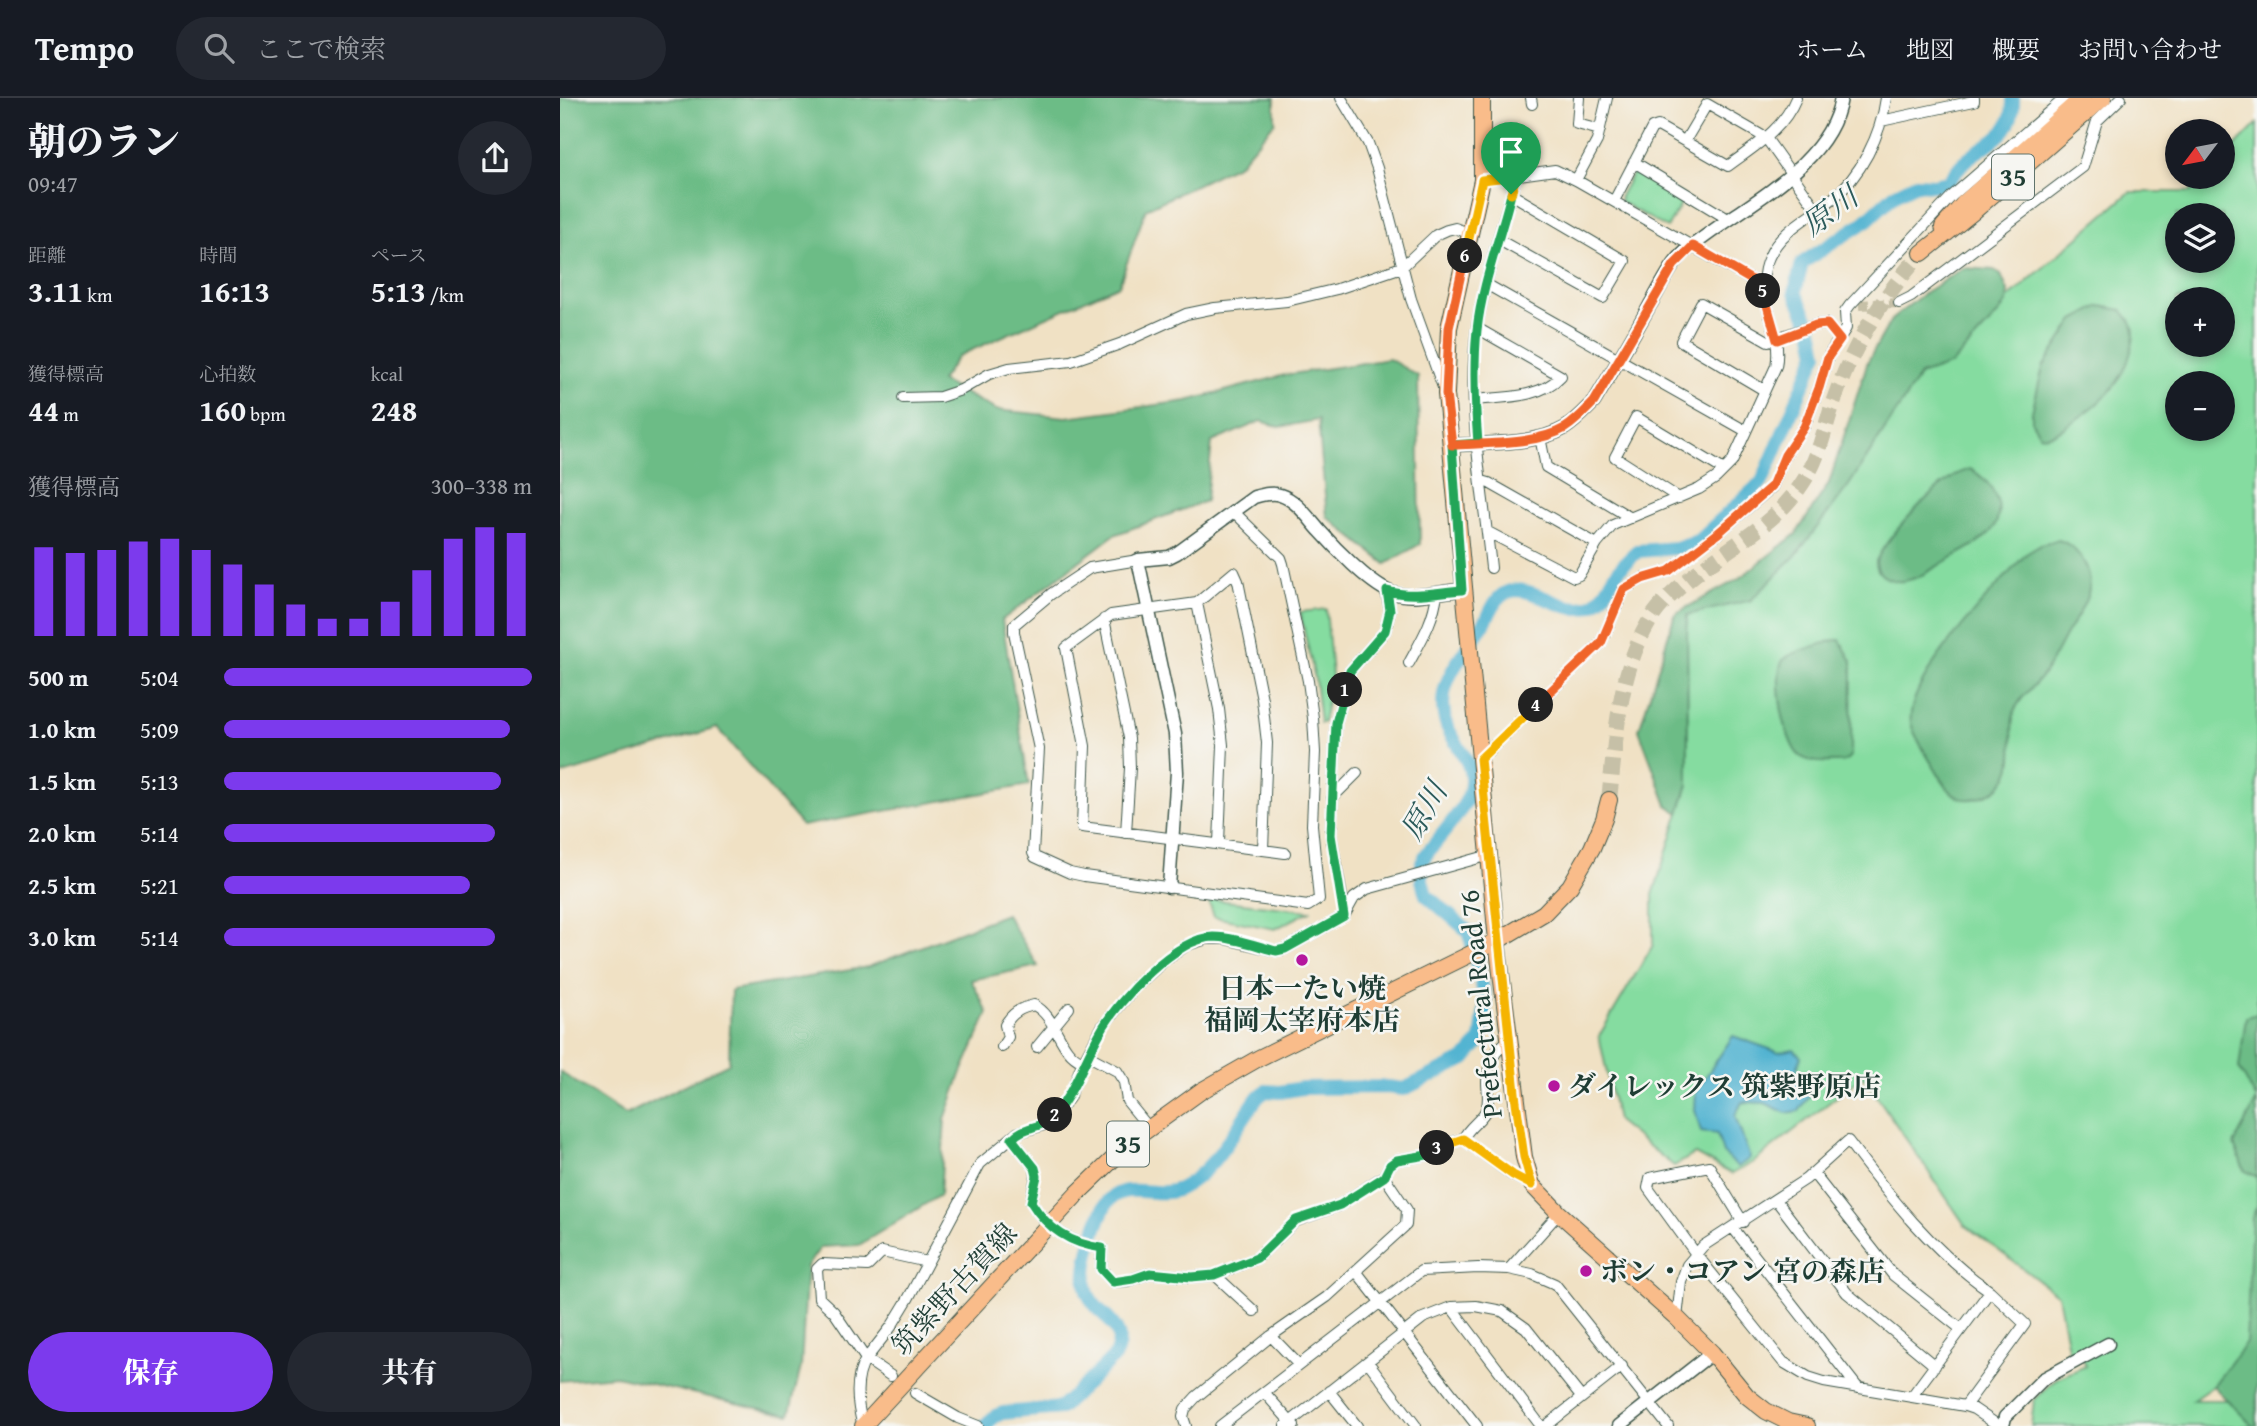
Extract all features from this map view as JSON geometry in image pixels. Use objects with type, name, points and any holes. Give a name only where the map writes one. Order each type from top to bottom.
[{"type":"main road","name":"Prefectural Road 76","points":[[1482,98],[1482,180],[1448,334],[1446,394],[1462,590],[1490,855],[1492,944],[1509,1041],[1524,1157],[1532,1185],[1559,1213],[1677,1318],[1712,1353],[1747,1396],[1766,1411],[1788,1422],[1807,1426]]},
{"type":"main road","name":"35","points":[[2082,98],[1964,203],[1922,253],[2103,98]]},
{"type":"main road","name":"筑紫野古賀線","points":[[863,1426],[1049,1224],[1133,1140],[1201,1091],[1259,1058],[1492,944],[1544,913],[1570,886],[1592,848],[1604,819],[1608,800]]},
{"type":"street","points":[[1341,98],[1368,143],[1374,159],[1402,267],[1424,337],[1446,394]]},
{"type":"street","points":[[1579,98],[1577,124],[1600,130]]},
{"type":"street","points":[[1576,180],[1597,141],[1607,98]]},
{"type":"street","points":[[1614,201],[1652,128],[1658,126],[1728,166],[1766,138],[1787,117],[1796,98]]},
{"type":"street","points":[[1452,445],[1540,438],[1566,427],[1581,416],[1594,402],[1674,265],[1693,246],[1728,219],[1803,166],[1825,140],[1841,98]]},
{"type":"street","points":[[1488,532],[1574,577],[1579,575],[1597,544],[1613,525],[1699,489],[1724,470],[1732,461],[1776,366],[1779,351],[1762,286],[1768,258],[1784,235],[1834,198],[1863,162],[1881,121],[1886,98]]},
{"type":"street","points":[[1881,121],[1974,101],[1974,98]]},
{"type":"street","points":[[1480,759],[1601,643],[1624,589],[1642,579],[1669,571],[1772,486],[1785,455],[1804,427],[1828,357],[1846,328],[1845,312],[1855,305],[1952,196],[2065,98]]},
{"type":"street","points":[[1899,303],[1911,297],[2083,167],[2097,121],[2121,98]]},
{"type":"street","points":[[1685,141],[1710,101],[1766,138],[1817,210]]},
{"type":"street","points":[[1634,162],[1728,219]]},
{"type":"street","points":[[1482,180],[1556,170],[1762,286]]},
{"type":"street","points":[[1491,568],[1474,400],[1477,328],[1486,284],[1516,176]]},
{"type":"street","points":[[1499,240],[1603,298],[1625,261],[1511,194]]},
{"type":"street","points":[[903,398],[940,397],[961,390],[989,374],[1009,368],[1071,361],[1120,344],[1186,314],[1287,301],[1337,289],[1402,267],[1436,235],[1447,230],[1455,228],[1471,234]]},
{"type":"street","points":[[1486,284],[1746,431]]},
{"type":"street","points":[[1764,390],[1681,341],[1701,303],[1768,341],[1827,324],[1840,340]]},
{"type":"street","points":[[1474,400],[1535,392],[1548,387],[1561,376],[1477,328]]},
{"type":"street","points":[[1424,337],[1440,338],[1448,334]]},
{"type":"street","points":[[1679,498],[1615,457],[1636,417],[1724,470]]},
{"type":"street","points":[[1540,438],[1546,467],[1631,518]]},
{"type":"street","points":[[1482,481],[1597,544]]},
{"type":"street","points":[[1233,511],[1281,558],[1283,564],[1308,681],[1313,719],[1315,752],[1312,825],[1319,899],[1308,906],[1070,873],[1035,857],[1033,853],[1039,749],[1014,625],[1051,594],[1090,568],[1177,553],[1233,511],[1254,497],[1269,494],[1281,495],[1293,501],[1348,561],[1387,591],[1402,595],[1462,590]]},
{"type":"street","points":[[1138,561],[1175,734],[1177,772],[1169,887]]},
{"type":"street","points":[[1263,850],[1268,743],[1262,699],[1234,572],[1197,603],[1111,615],[1066,648],[1085,746],[1082,827],[1285,853]]},
{"type":"street","points":[[1345,914],[1331,835],[1336,723],[1350,671],[1385,631],[1390,610],[1387,591]]},
{"type":"street","points":[[1409,663],[1428,631],[1437,593]]},
{"type":"street","points":[[1197,603],[1219,709],[1223,745],[1219,843]]},
{"type":"street","points":[[1104,618],[1129,738],[1126,833]]},
{"type":"street","points":[[1332,798],[1357,774]]},
{"type":"street","points":[[863,1426],[859,1412],[858,1380],[866,1359],[897,1318],[980,1164],[1017,1133],[1044,1125],[1052,1119],[1069,1098],[1102,1027],[1135,987],[1187,945],[1214,937],[1276,951],[1285,949],[1345,914],[1354,898],[1367,889],[1490,855]]},
{"type":"street","points":[[1002,1047],[1008,1037],[1005,1025],[1011,1016],[1022,1007],[1038,1006],[1055,1024],[1074,1059],[1085,1059],[1117,1071],[1125,1082],[1126,1101],[1149,1128]]},
{"type":"street","points":[[1037,1047],[1069,1008]]},
{"type":"street","points":[[1012,1139],[1035,1168],[1037,1176],[1031,1202],[1064,1238],[1102,1248],[1101,1269],[1113,1282],[1150,1273],[1191,1277],[1214,1275],[1257,1258],[1296,1220],[1340,1205],[1384,1177],[1390,1165],[1397,1160],[1427,1155],[1443,1145],[1463,1139],[1467,1130],[1487,1109],[1487,1081],[1492,1059],[1504,1043],[1509,1041]]},
{"type":"street","points":[[1463,1139],[1513,1175],[1532,1185]]},
{"type":"street","points":[[1677,1318],[1681,1282],[1687,1265],[1703,1246],[1776,1200],[1813,1173],[1848,1141],[1885,1190],[1934,1247],[2025,1324],[1965,1406]]},
{"type":"street","points":[[1743,1222],[1709,1166],[1650,1178],[1648,1188],[1696,1254],[1783,1362],[1808,1377],[1965,1406],[2001,1426],[2006,1416],[2043,1379],[2108,1344]]},
{"type":"street","points":[[1813,1173],[1893,1275],[1961,1329]]},
{"type":"street","points":[[1186,1426],[1183,1417],[1185,1409],[1196,1397],[1271,1336],[1327,1297],[1405,1225],[1407,1210],[1384,1177]]},
{"type":"street","points":[[1776,1200],[1847,1293],[1935,1366]]},
{"type":"street","points":[[1509,1269],[1559,1213]]},
{"type":"street","points":[[1733,1228],[1858,1388]]},
{"type":"street","points":[[891,1377],[866,1359],[834,1312],[819,1298],[817,1269],[822,1265],[868,1266],[882,1252],[927,1262]]},
{"type":"street","points":[[1220,1426],[1420,1271],[1478,1268],[1532,1273],[1555,1284],[1668,1426]]},
{"type":"street","points":[[1356,1272],[1477,1426]]},
{"type":"street","points":[[1214,1275],[1254,1311]]},
{"type":"street","points":[[1912,1396],[1990,1292]]},
{"type":"street","points":[[1264,1392],[1290,1425],[1423,1318],[1451,1307],[1476,1306],[1502,1311],[1526,1328],[1581,1397]]},
{"type":"street","points":[[1451,1307],[1543,1426],[1622,1366]]},
{"type":"street","points":[[1271,1336],[1299,1365]]},
{"type":"street","points":[[1619,1426],[1712,1353]]},
{"type":"street","points":[[1368,1362],[1416,1426]]},
{"type":"street","points":[[1329,1391],[1357,1426]]},
{"type":"street","points":[[915,1393],[950,1414],[978,1426]]},
{"type":"green space","points":[[560,98],[1275,98],[1275,122],[1239,164],[1146,209],[1119,285],[958,356],[941,381],[996,410],[1066,417],[1187,401],[1285,375],[1389,359],[1418,376],[1420,544],[1386,564],[1327,517],[1318,420],[1280,427],[1261,421],[1212,442],[1206,501],[1114,535],[1002,620],[1029,785],[802,826],[717,728],[560,775]]},
{"type":"green space","points":[[2257,124],[2257,1287],[2246,1343],[2213,1386],[2193,1400],[2226,1400],[2244,1404],[2257,1426],[2031,1426],[2034,1400],[2057,1378],[2086,1366],[2079,1349],[2069,1353],[2058,1295],[1965,1225],[1863,1076],[1754,1162],[1732,1174],[1695,1154],[1674,1166],[1617,1121],[1599,1036],[1653,945],[1653,895],[1688,784],[1687,614],[1751,600],[1849,485],[1920,375],[2130,192],[2190,192],[2193,189],[2235,189],[2235,147]]},
{"type":"green space","points":[[1639,170],[1685,197],[1667,228],[1621,202],[1620,196],[1633,172]]},
{"type":"green space","points":[[1963,268],[1994,270],[2001,275],[2008,291],[2007,301],[1998,314],[1952,364],[1920,375],[1849,485],[1796,555],[1751,600],[1687,615],[1688,784],[1679,813],[1667,805],[1639,730],[1675,614],[1740,578],[1796,534],[1829,483],[1868,361],[1891,320],[1923,294]]},
{"type":"green space","points":[[2100,306],[2122,310],[2133,327],[2132,348],[2123,373],[2110,391],[2084,414],[2058,432],[2040,435],[2032,422],[2032,412],[2043,367],[2074,320]]},
{"type":"green space","points":[[1970,469],[1990,486],[1997,501],[1998,518],[1990,532],[1972,546],[1916,578],[1897,581],[1882,575],[1876,561],[1892,536],[1931,494],[1958,474]]},
{"type":"green space","points":[[2059,540],[2073,548],[2086,566],[2089,576],[2087,597],[2047,669],[2017,706],[2013,716],[2012,764],[2008,775],[2001,785],[1982,797],[1961,798],[1946,786],[1924,751],[1911,723],[1913,704],[1937,659],[1975,610],[2026,554],[2041,545]]},
{"type":"green space","points":[[1326,609],[1332,675],[1323,723],[1320,723],[1315,679],[1300,612]]},
{"type":"green space","points":[[1840,640],[1852,661],[1851,756],[1843,762],[1816,762],[1800,756],[1789,738],[1779,693],[1780,667],[1788,656]]},
{"type":"green space","points":[[1208,899],[1310,911],[1275,929],[1214,917]]},
{"type":"green space","points":[[1006,914],[1038,966],[971,980],[988,1013],[945,1119],[940,1195],[859,1245],[821,1247],[807,1266],[801,1367],[789,1415],[616,1376],[560,1381],[560,1072],[626,1115],[729,1063],[731,990],[868,967]]},
{"type":"green space","points":[[2257,1014],[2257,1100],[2239,1068],[2246,1017]]},
{"type":"green space","points":[[2257,1100],[2257,1177],[2244,1170],[2234,1144]]},
{"type":"green space","points":[[2257,1206],[2257,1426],[2253,1426],[2213,1386],[2246,1343],[2252,1217]]},
{"type":"water","points":[[1733,1036],[1778,1052],[1794,1049],[1801,1057],[1795,1075],[1810,1095],[1799,1111],[1786,1113],[1765,1103],[1742,1102],[1735,1116],[1750,1158],[1738,1167],[1723,1153],[1717,1134],[1701,1132],[1695,1110],[1696,1091]]},
{"type":"waterway","name":"原川","points":[[985,1426],[995,1416],[1003,1413],[1061,1408],[1114,1357],[1119,1337],[1116,1329],[1093,1303],[1086,1285],[1087,1262],[1097,1225],[1112,1197],[1129,1191],[1169,1192],[1192,1181],[1214,1161],[1258,1097],[1266,1091],[1280,1092],[1302,1088],[1404,1089],[1465,1059],[1481,1040],[1486,1001],[1469,932],[1426,895],[1422,880],[1422,863],[1426,855],[1462,808],[1471,783],[1469,766],[1451,735],[1443,711],[1443,697],[1452,672],[1499,598],[1519,590],[1567,606],[1589,606],[1602,596],[1618,571],[1638,551],[1676,548],[1698,541],[1762,482],[1817,353],[1812,329],[1795,292],[1802,263],[1866,221],[1894,195],[1916,184],[1948,182],[1966,160],[2005,129],[2010,121],[2013,98]]},
{"type":"tunnel","points":[[1609,800],[1624,685],[1639,641],[1650,620],[1682,585],[1767,522],[1792,497],[1813,463],[1833,403],[1859,342],[1881,305],[1922,253]]},
{"type":"tunnel","points":[[1859,305],[1899,303]]},
{"type":"place","name":"日本一たい焼 福岡太宰府本店","points":[[1302,960]]},
{"type":"place","name":"ダイレックス 筑紫野原店","points":[[1554,1086]]},
{"type":"place","name":"ボン・コアン 宮の森店","points":[[1586,1271]]},
{"type":"route","points":[[1511,194],[1477,328],[1474,400],[1478,443],[1452,445],[1462,590],[1416,595],[1387,591],[1390,610],[1385,631],[1350,671],[1336,723],[1331,835],[1344,916],[1285,949],[1276,951],[1214,937],[1187,945],[1165,960],[1135,987],[1102,1027],[1082,1064],[1069,1098],[1052,1119],[1044,1125],[1017,1133],[1012,1139],[1035,1168],[1037,1176],[1031,1202],[1035,1209],[1064,1238],[1102,1248],[1101,1269],[1113,1282],[1127,1281],[1150,1273],[1191,1277],[1214,1275],[1257,1258],[1296,1220],[1340,1205],[1384,1177],[1390,1165],[1397,1160],[1427,1155],[1443,1145],[1463,1139],[1513,1175],[1532,1185],[1524,1157],[1516,1102],[1480,759],[1601,643],[1624,589],[1642,579],[1669,571],[1772,486],[1785,455],[1804,427],[1828,357],[1840,340],[1827,324],[1816,325],[1777,340],[1762,286],[1693,246],[1682,254],[1674,265],[1594,402],[1581,416],[1566,427],[1540,438],[1478,443],[1452,445],[1446,394],[1449,328],[1482,180],[1516,176],[1511,194]]}]
